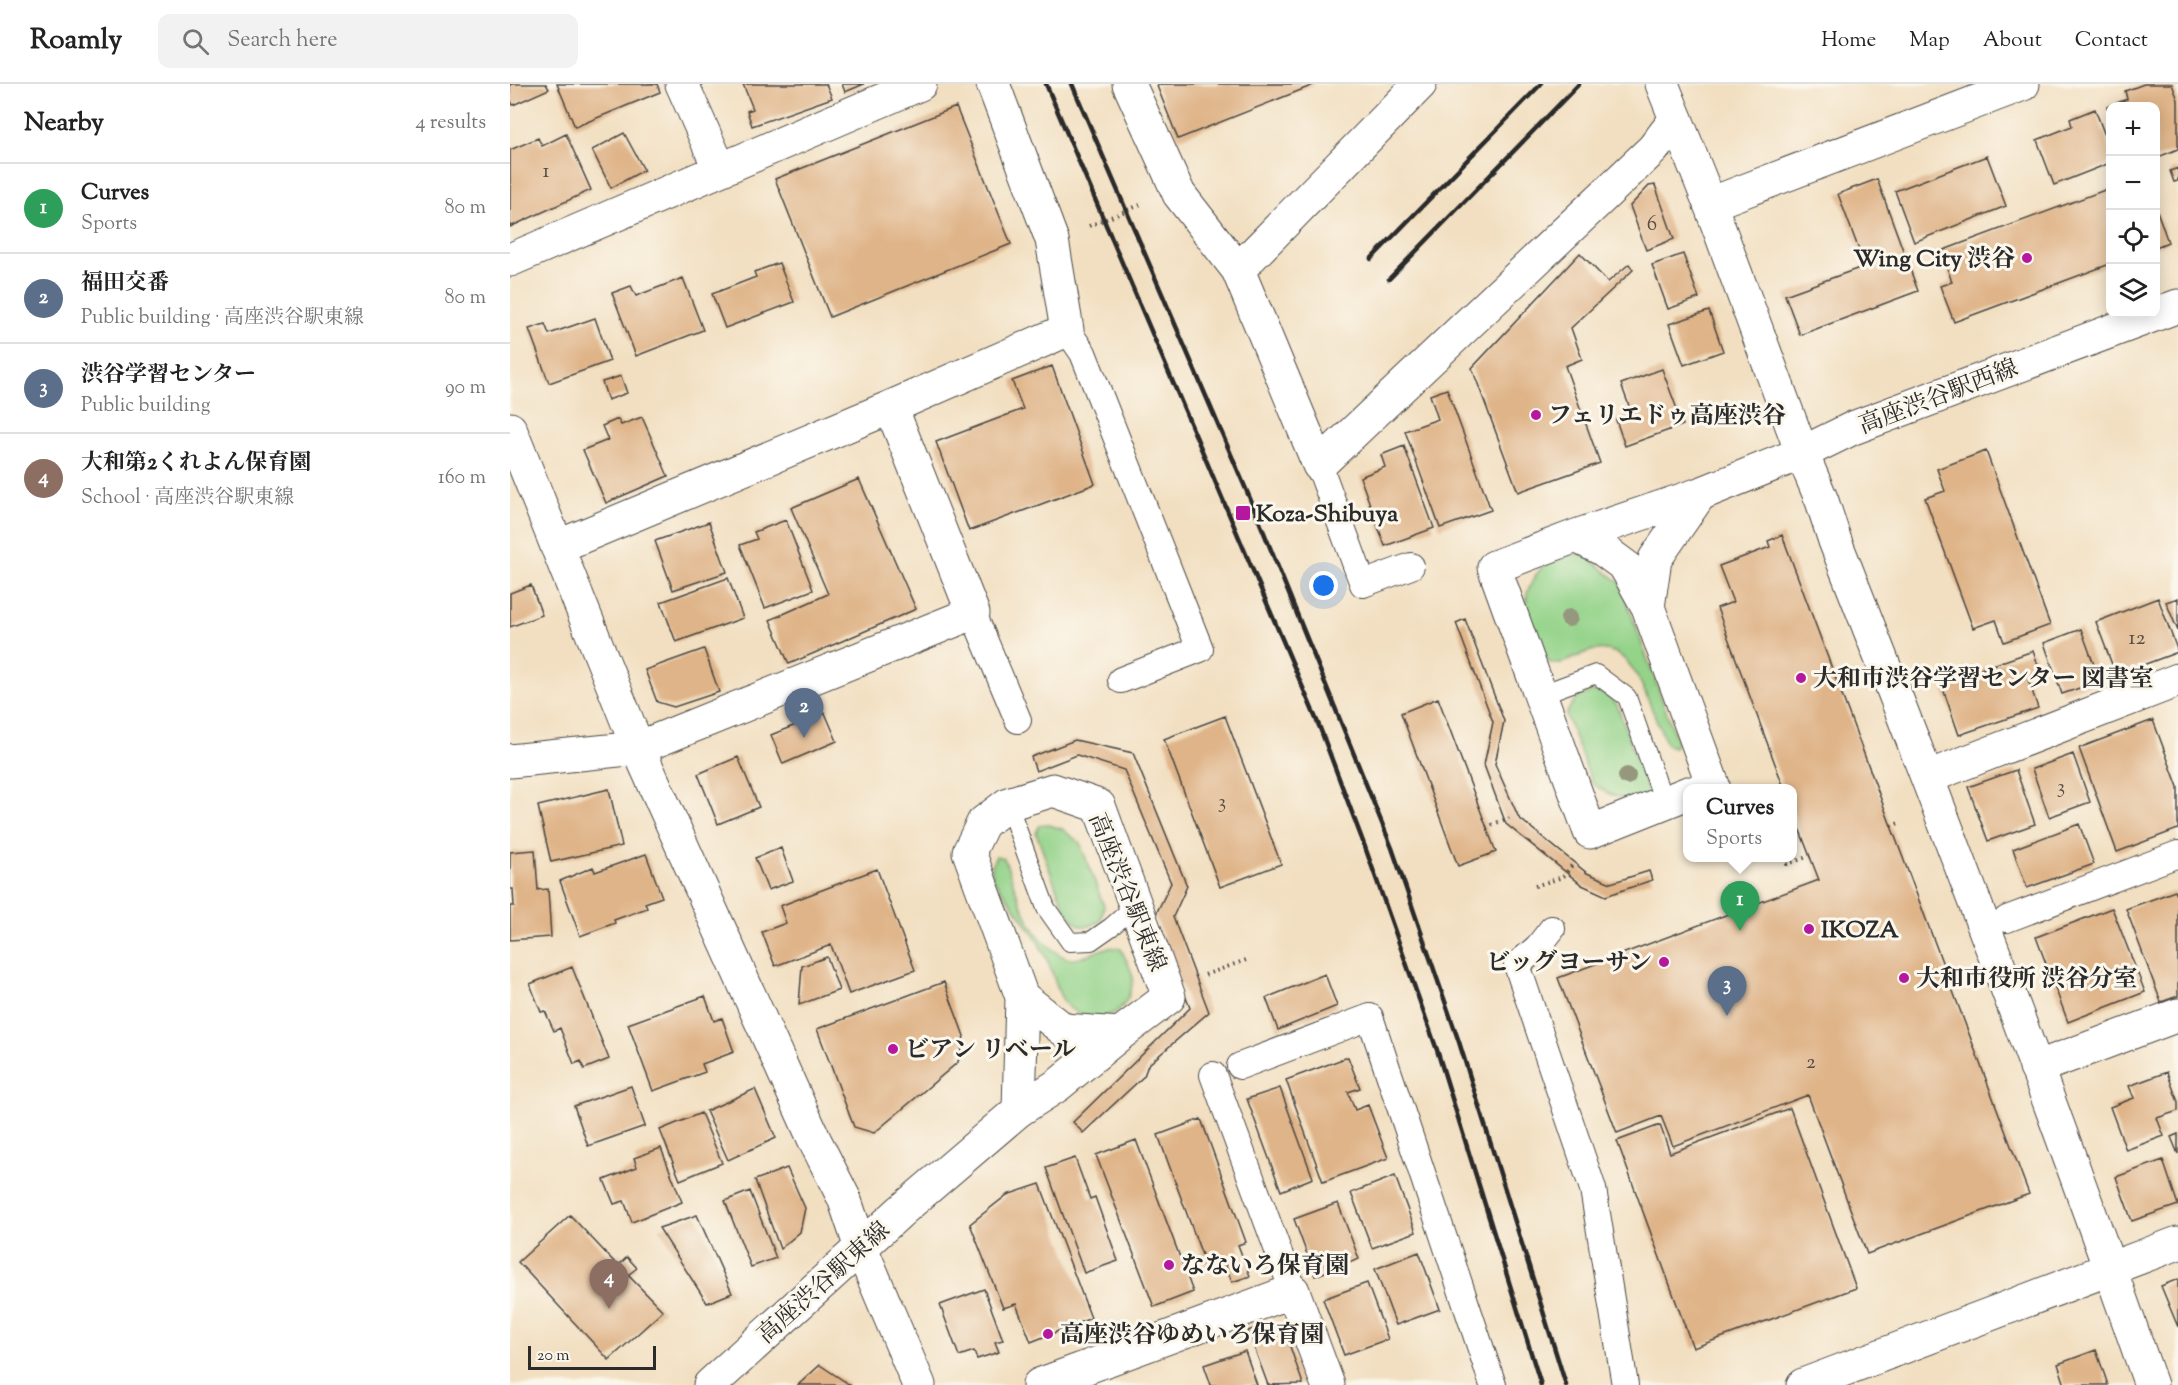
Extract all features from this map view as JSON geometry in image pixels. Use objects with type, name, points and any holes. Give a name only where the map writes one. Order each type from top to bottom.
[{"type":"street","points":[[682,84],[720,170]]},
{"type":"street","points":[[510,260],[920,84]]},
{"type":"street","points":[[993,84],[1052,240],[1067,330],[1083,353],[1200,649],[1121,680]]},
{"type":"street","points":[[1129,84],[1177,190],[1238,270],[1319,465],[1363,584],[1411,566]]},
{"type":"street","points":[[1238,270],[1420,84]]},
{"type":"street","points":[[1710,204],[1960,95],[2024,84]]},
{"type":"street","points":[[1319,465],[1653,149],[1668,100]]},
{"type":"street","points":[[1668,100],[1710,204],[1835,541],[1928,777],[2151,1385]]},
{"type":"street","name":"高座渋谷駅西線","points":[[1539,695],[1494,567],[1576,536],[1700,494],[1802,453],[1853,428],[2178,306]]},
{"type":"street","points":[[557,547],[891,407],[1067,330]]},
{"type":"street","points":[[891,407],[1018,720]]},
{"type":"street","points":[[510,429],[638,748],[815,1141],[844,1198],[861,1248],[919,1385]]},
{"type":"street","points":[[1648,607],[1655,559],[1700,494]]},
{"type":"street","points":[[1576,536],[1602,549],[1625,566],[1648,607],[1713,784]]},
{"type":"street","points":[[510,761],[638,748],[973,613]]},
{"type":"street","points":[[1928,777],[2178,680]]},
{"type":"street","points":[[1539,695],[1590,832],[1676,798]]},
{"type":"street","name":"高座渋谷駅東線","points":[[710,1385],[945,1172],[1019,1110],[1058,1085],[1169,997],[1099,806],[1053,789],[1008,804],[983,823],[969,852],[1022,997],[1019,1110]]},
{"type":"street","points":[[2007,919],[2178,854]]},
{"type":"street","points":[[1552,929],[1538,948],[1517,965],[1593,1189],[1625,1385]]},
{"type":"street","points":[[1022,997],[1064,1030],[1120,1034]]},
{"type":"street","points":[[2036,1068],[2178,1015]]},
{"type":"street","points":[[1240,1066],[1370,1017],[1493,1385]]},
{"type":"street","points":[[1213,1075],[1328,1385]]},
{"type":"street","points":[[1803,1385],[2178,1243]]},
{"type":"street","points":[[1039,1385],[1293,1291]]},
{"type":"lane","points":[[1539,695],[1596,674],[1627,697],[1676,798]]},
{"type":"lane","points":[[1008,804],[1046,908],[1070,942],[1091,940],[1111,927],[1135,906]]},
{"type":"path","points":[[1052,240],[1177,190]]},
{"type":"path","points":[[1486,827],[1509,818]]},
{"type":"path","points":[[1797,861],[1810,856]]},
{"type":"path","points":[[1535,886],[1563,877],[1574,863]]},
{"type":"path","points":[[1205,975],[1246,960]]},
{"type":"green space","points":[[1573,554],[1585,555],[1620,583],[1677,741],[1674,747],[1667,745],[1640,681],[1628,662],[1620,655],[1600,650],[1587,652],[1563,662],[1548,662],[1526,613],[1527,593],[1535,576],[1544,565]]},
{"type":"green space","points":[[1593,691],[1605,694],[1617,705],[1649,795],[1626,800],[1607,793],[1592,783],[1566,715],[1576,700]]},
{"type":"green space","points":[[1046,824],[1062,829],[1080,843],[1104,906],[1101,920],[1095,924],[1079,925],[1065,907],[1036,833],[1039,826]]},
{"type":"green space","points":[[996,856],[1004,858],[1031,925],[1055,952],[1069,959],[1076,959],[1104,949],[1121,949],[1133,978],[1130,992],[1120,1008],[1097,1018],[1079,1014],[1067,1005],[1039,944],[992,877],[992,865]]},
{"type":"building","points":[[510,84],[546,84],[549,89],[513,105],[510,99]]},
{"type":"building","points":[[557,84],[657,84],[660,92],[575,127]]},
{"type":"building","points":[[743,84],[826,84],[832,98],[752,126],[747,111],[753,109]]},
{"type":"building","points":[[842,84],[864,84],[845,92]]},
{"type":"building","points":[[1162,84],[1316,84],[1178,139],[1157,86]]},
{"type":"building","points":[[2144,84],[2172,84],[2178,100],[2178,149],[2160,156],[2160,102],[2120,102],[2127,99],[2125,91]]},
{"type":"building","points":[[956,107],[1011,244],[830,317],[775,179]]},
{"type":"building","points":[[2095,109],[2106,138],[2106,165],[2054,185],[2037,140],[2072,126],[2070,119]]},
{"type":"building","points":[[624,133],[644,170],[611,188],[592,150]]},
{"type":"building","points":[[566,134],[591,190],[510,227],[510,150],[538,138],[542,146]]},
{"type":"building","points":[[1987,156],[2006,206],[1914,242],[1895,191]]},
{"type":"building","points":[[2178,168],[2178,181],[2174,182],[2170,171]]},
{"type":"building","points":[[1877,179],[1918,291],[1800,335],[1785,295],[1865,266],[1838,194]]},
{"type":"building","points":[[1655,185],[1674,239],[1646,250],[1630,206],[1649,186]]},
{"type":"building","name":"Wing City 渋谷","points":[[2106,189],[2106,265],[1954,322],[1940,286],[1952,282],[1941,251]]},
{"type":"building","points":[[2160,219],[2168,242],[2160,245]]},
{"type":"building","name":"フェリエドゥ高座渋谷","points":[[1580,253],[1608,282],[1629,264],[1633,270],[1571,328],[1582,359],[1565,366],[1600,463],[1518,492],[1472,368]]},
{"type":"building","points":[[1683,254],[1699,298],[1668,309],[1652,265]]},
{"type":"building","points":[[779,263],[794,302],[725,328],[712,294],[756,277],[754,272]]},
{"type":"building","points":[[683,278],[703,330],[636,356],[612,293],[631,286],[636,296]]},
{"type":"building","points":[[1709,311],[1723,351],[1684,365],[1669,324]]},
{"type":"building","points":[[595,318],[610,361],[549,383],[529,329],[545,324],[549,334]]},
{"type":"building","points":[[1052,366],[1095,484],[969,531],[936,442],[1023,409],[1012,381]]},
{"type":"building","points":[[1662,369],[1683,425],[1625,446],[1616,420],[1632,414],[1621,384]]},
{"type":"building","points":[[621,376],[627,393],[608,400],[602,382]]},
{"type":"building","points":[[1447,389],[1491,510],[1440,528],[1405,431],[1438,419],[1430,395]]},
{"type":"building","points":[[642,417],[668,476],[606,503],[583,450],[608,440],[602,426],[618,419],[621,425]]},
{"type":"building","points":[[1404,446],[1434,528],[1385,546],[1360,477],[1385,467],[1381,455]]},
{"type":"building","points":[[1986,451],[2050,625],[2004,642],[1996,620],[1973,628],[1925,498],[1945,491],[1937,469]]},
{"type":"building","points":[[859,479],[916,609],[789,664],[770,620],[828,594],[791,508]]},
{"type":"building","points":[[786,520],[813,590],[765,608],[740,545],[757,539],[754,532]]},
{"type":"building","points":[[709,522],[727,572],[673,590],[655,541]]},
{"type":"building","name":"IKOZA","points":[[1782,535],[2029,1194],[1867,1254],[1808,1095],[1673,1146],[1661,1116],[1617,1133],[1558,978],[1819,880],[1797,823],[1797,784],[1783,784],[1717,608],[1733,602],[1719,566],[1770,547],[1768,541]]},
{"type":"building","points":[[728,578],[743,618],[676,642],[661,602]]},
{"type":"building","points":[[531,585],[542,615],[510,627],[510,593]]},
{"type":"building","points":[[2158,598],[2178,652],[2116,675],[2096,622]]},
{"type":"building","points":[[2178,598],[2178,631],[2166,602]]},
{"type":"building","points":[[1465,619],[1504,721],[1495,764],[1519,818],[1587,873],[1611,883],[1649,871],[1652,880],[1606,896],[1582,885],[1506,824],[1484,765],[1493,722],[1456,623]]},
{"type":"building","points":[[2081,629],[2100,681],[2062,694],[2044,643]]},
{"type":"building","points":[[704,649],[719,692],[674,707],[657,702],[645,670]]},
{"type":"building","points":[[2033,651],[2041,674],[2028,679],[2038,708],[1959,735],[1941,683]]},
{"type":"building","points":[[1438,698],[1496,852],[1458,866],[1401,713]]},
{"type":"building","points":[[825,713],[837,741],[783,764],[771,735]]},
{"type":"building","points":[[1225,716],[1281,864],[1220,887],[1164,739]]},
{"type":"building","points":[[2153,720],[2178,787],[2178,829],[2117,852],[2079,748]]},
{"type":"building","points":[[1075,740],[1133,753],[1187,886],[1173,917],[1209,1012],[1148,1065],[1144,1076],[1083,1133],[1073,1122],[1190,1008],[1155,916],[1171,883],[1124,770],[1077,755],[1036,771],[1031,757]]},
{"type":"building","points":[[2073,754],[2090,802],[2049,817],[2032,769]]},
{"type":"building","points":[[738,757],[759,807],[718,824],[698,774]]},
{"type":"building","points":[[2016,770],[2035,824],[1988,841],[1968,787]]},
{"type":"building","points":[[609,789],[622,846],[551,862],[538,806]]},
{"type":"building","points":[[2079,824],[2094,864],[2027,888],[2013,849]]},
{"type":"building","points":[[781,848],[793,881],[768,890],[755,858]]},
{"type":"building","points":[[535,850],[538,890],[548,889],[551,937],[510,940],[510,906],[514,906],[513,889],[510,889],[510,852]]},
{"type":"building","points":[[646,854],[662,897],[645,903],[647,908],[580,936],[560,881],[593,867],[595,872]]},
{"type":"building","points":[[877,869],[915,970],[849,994],[831,945],[775,966],[762,932],[786,923],[780,906]]},
{"type":"building","points":[[2175,891],[2178,898],[2178,996],[2161,1002],[2126,909]]},
{"type":"building","points":[[2112,908],[2145,992],[2068,1022],[2036,937]]},
{"type":"building","points":[[827,957],[839,990],[799,1005],[802,966]]},
{"type":"building","points":[[572,967],[609,1059],[584,1069],[581,1061],[574,1064],[560,1028],[554,1031],[545,1011],[541,1012],[530,984]]},
{"type":"building","points":[[1325,974],[1337,1006],[1278,1030],[1266,998]]},
{"type":"building","name":"ビアン リベール","points":[[944,982],[964,1036],[958,1062],[874,1133],[854,1127],[817,1029]]},
{"type":"building","points":[[705,996],[714,1021],[722,1018],[734,1052],[702,1064],[705,1072],[653,1091],[628,1024]]},
{"type":"building","points":[[1348,1057],[1360,1088],[1348,1092],[1355,1110],[1368,1105],[1388,1158],[1323,1182],[1286,1080]]},
{"type":"building","points":[[2167,1072],[2178,1102],[2178,1111],[2157,1118],[2164,1136],[2126,1150],[2110,1107],[2134,1098],[2129,1086]]},
{"type":"building","points":[[631,1086],[645,1126],[588,1146],[574,1106]]},
{"type":"building","points":[[1280,1088],[1313,1178],[1281,1191],[1247,1099]]},
{"type":"building","points":[[755,1089],[776,1138],[728,1160],[706,1111]]},
{"type":"building","points":[[1790,1108],[1856,1288],[1693,1348],[1617,1141],[1660,1125],[1670,1153]]},
{"type":"building","points":[[701,1113],[722,1163],[680,1180],[660,1130]]},
{"type":"building","points":[[1201,1119],[1246,1242],[1238,1245],[1250,1276],[1232,1282],[1223,1259],[1206,1266],[1158,1135]]},
{"type":"building","points":[[2178,1134],[2178,1154],[2171,1137]]},
{"type":"building","points":[[1136,1140],[1193,1292],[1154,1307],[1096,1155]]},
{"type":"building","points":[[661,1148],[682,1202],[632,1222],[624,1201],[614,1204],[604,1180],[637,1167],[634,1158]]},
{"type":"building","points":[[1075,1158],[1090,1199],[1095,1197],[1118,1261],[1084,1273],[1046,1168]]},
{"type":"building","points":[[2163,1160],[2178,1205],[2132,1221],[2116,1177]]},
{"type":"building","points":[[787,1168],[805,1208],[800,1232],[780,1249],[755,1180]]},
{"type":"building","points":[[1395,1176],[1416,1232],[1372,1248],[1351,1193]]},
{"type":"building","points":[[1040,1184],[1091,1318],[1031,1342],[1016,1304],[1003,1308],[970,1224],[1007,1195]]},
{"type":"building","points":[[750,1191],[776,1258],[751,1267],[725,1201]]},
{"type":"building","points":[[1338,1203],[1359,1259],[1315,1276],[1294,1219]]},
{"type":"building","points":[[570,1215],[618,1266],[627,1257],[637,1268],[628,1275],[663,1311],[609,1360],[518,1262]]},
{"type":"building","points":[[697,1215],[732,1293],[707,1303],[659,1228]]},
{"type":"building","points":[[1419,1252],[1440,1309],[1396,1325],[1375,1269]]},
{"type":"building","points":[[2178,1279],[2178,1327],[2161,1286]]},
{"type":"building","points":[[1367,1283],[1388,1339],[1344,1355],[1323,1299]]},
{"type":"building","points":[[984,1289],[1003,1340],[995,1342],[999,1352],[977,1359],[974,1351],[959,1356],[940,1305]]},
{"type":"building","points":[[1269,1323],[1285,1332],[1303,1384],[1268,1385],[1248,1331]]},
{"type":"building","points":[[2096,1350],[2108,1385],[2065,1385],[2058,1364]]},
{"type":"building","points":[[1245,1351],[1257,1385],[1211,1385],[1204,1365]]},
{"type":"building","points":[[820,1365],[850,1385],[798,1385]]},
{"type":"railway","points":[[1046,84],[1320,728],[1437,1050],[1541,1385]]},
{"type":"railway","points":[[1072,84],[1254,508],[1392,848],[1459,1042],[1566,1385]]},
{"type":"railway","points":[[1371,259],[1541,84]]},
{"type":"railway","points":[[1389,279],[1579,84]]},
{"type":"place","name":"Wing City 渋谷","points":[[2027,258]]},
{"type":"place","name":"フェリエドゥ高座渋谷","points":[[1536,415]]},
{"type":"place","name":"Koza-Shibuya","points":[[1243,513]]},
{"type":"place","name":"大和市渋谷学習センター 図書室","points":[[1801,678]]},
{"type":"place","name":"福田交番","points":[[804,738]]},
{"type":"place","name":"IKOZA","points":[[1809,929]]},
{"type":"place","name":"Curves","points":[[1740,931]]},
{"type":"place","name":"ビッグヨーサン","points":[[1664,962]]},
{"type":"place","name":"大和市役所 渋谷分室","points":[[1904,978]]},
{"type":"place","name":"渋谷学習センター","points":[[1727,1016]]},
{"type":"place","name":"ビアン リベール","points":[[893,1049]]},
{"type":"place","name":"なないろ保育園","points":[[1169,1265]]},
{"type":"place","name":"大和第2くれよん保育園","points":[[609,1309]]},
{"type":"place","name":"高座渋谷ゆめいろ保育園","points":[[1048,1334]]}]
